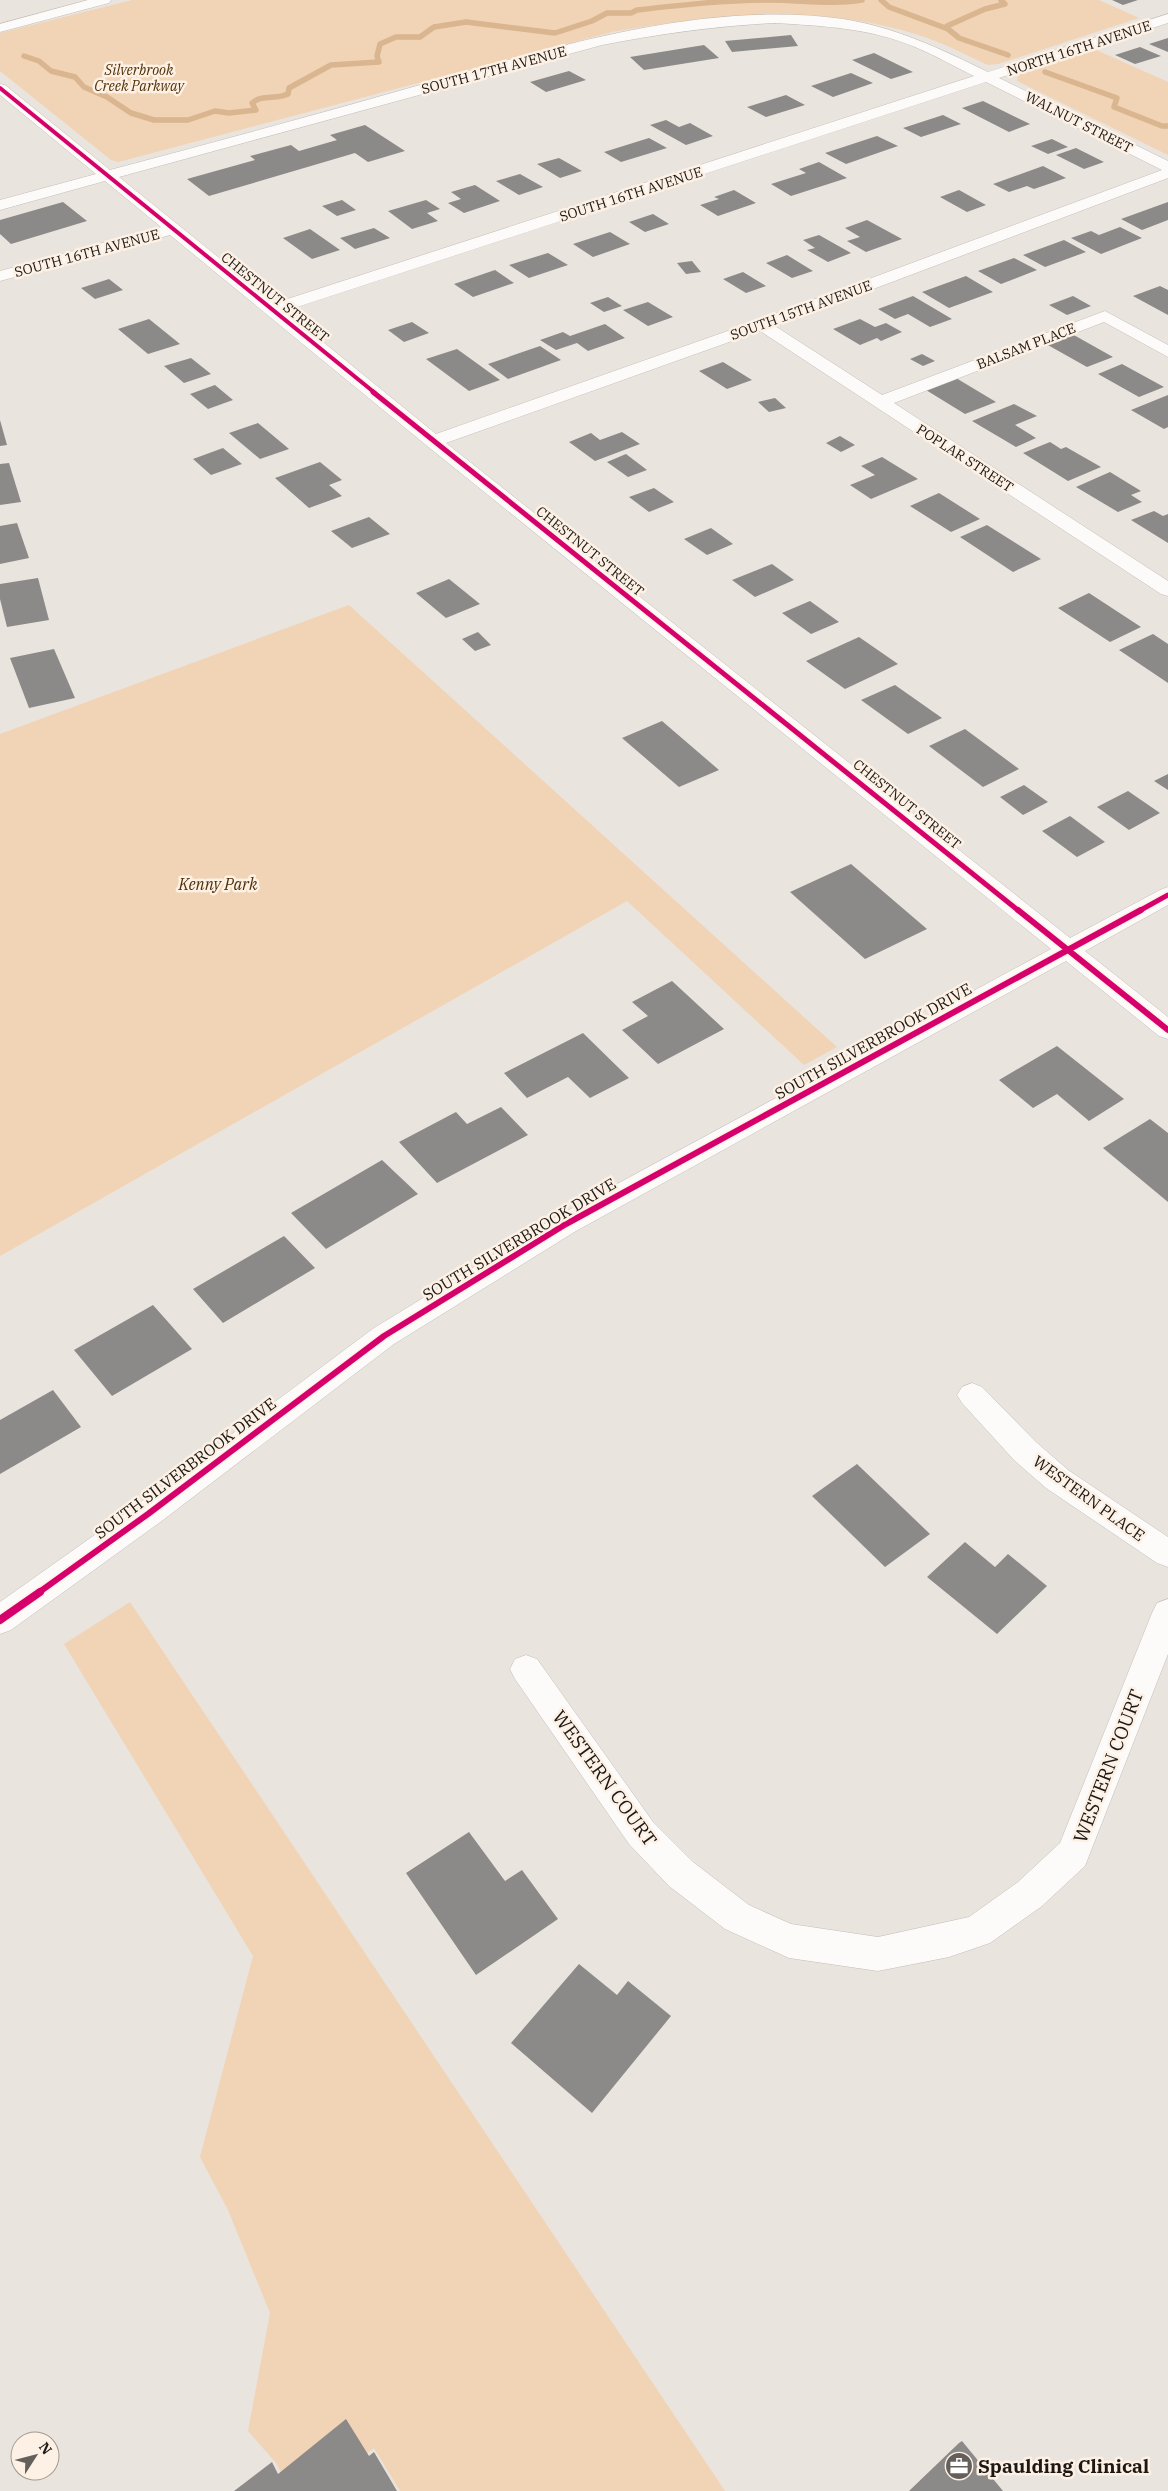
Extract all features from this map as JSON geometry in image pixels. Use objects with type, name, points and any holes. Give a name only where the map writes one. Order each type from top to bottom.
[{"type":"street","points":[[0,28],[104,0]]},
{"type":"street","name":"NORTH 16TH AVENUE","points":[[990,77],[1168,18]]},
{"type":"street","name":"SOUTH 17TH AVENUE","points":[[0,205],[598,42],[661,30],[722,22],[789,20],[834,22],[881,32],[920,44],[990,77]]},
{"type":"street","name":"WALNUT STREET","points":[[990,77],[1168,167]]},
{"type":"street","name":"SOUTH 16TH AVENUE","points":[[272,310],[990,77]]},
{"type":"street","name":"CHESTNUT STREET","points":[[0,88],[109,175],[432,441],[1168,1030]]},
{"type":"street","name":"SOUTH 15TH AVENUE","points":[[432,441],[762,325],[1168,173]]},
{"type":"street","name":"SOUTH 16TH AVENUE","points":[[0,276],[173,229]]},
{"type":"street","name":"BALSAM PLACE","points":[[880,402],[1105,316],[1168,352]]},
{"type":"street","name":"POPLAR STREET","points":[[762,325],[1168,590]]},
{"type":"street","name":"SOUTH SILVERBROOK DRIVE","points":[[0,1620],[148,1514],[384,1336],[566,1224],[1168,895]]},
{"type":"street","name":"WESTERN PLACE","points":[[972,1395],[1025,1452],[1057,1479],[1168,1554]]},
{"type":"street","name":"WESTERN COURT","points":[[526,1670],[641,1833],[681,1874],[737,1918],[789,1941],[878,1954],[949,1940],[978,1931],[1030,1894],[1073,1854],[1168,1613]]},
{"type":"green space","name":"Silverbrook Creek Parkway","points":[[132,0],[1099,0],[1139,18],[998,64],[988,65],[922,36],[884,26],[845,19],[807,15],[768,15],[690,20],[612,32],[118,162],[111,160],[0,71],[0,33]]},
{"type":"green space","points":[[1092,48],[1168,82],[1168,155],[1017,81],[1018,75]]},
{"type":"green space","name":"Kenny Park","points":[[349,605],[837,1047],[804,1065],[627,901],[0,1256],[0,734]]},
{"type":"green space","points":[[130,1602],[725,2491],[400,2491],[374,2448],[319,2491],[291,2491],[276,2463],[248,2431],[270,2313],[228,2210],[200,2157],[253,1956],[64,1644]]},
{"type":"building","points":[[1112,0],[1138,0],[1123,5]]},
{"type":"building","points":[[791,35],[798,46],[732,52],[725,41]]},
{"type":"building","points":[[1168,38],[1168,52],[1149,44]]},
{"type":"building","points":[[704,45],[719,58],[644,70],[630,57]]},
{"type":"building","points":[[1140,47],[1161,56],[1135,64],[1115,55]]},
{"type":"building","points":[[874,53],[913,72],[891,79],[852,60]]},
{"type":"building","points":[[569,71],[586,80],[546,92],[530,82]]},
{"type":"building","points":[[851,73],[873,83],[833,97],[811,86]]},
{"type":"building","points":[[786,95],[805,105],[766,117],[747,107]]},
{"type":"building","points":[[983,101],[1030,124],[1009,132],[962,108]]},
{"type":"building","points":[[943,115],[961,124],[921,137],[903,128]]},
{"type":"building","points":[[666,120],[679,127],[690,123],[713,136],[686,145],[650,125]]},
{"type":"building","points":[[365,125],[405,151],[368,162],[355,153],[209,196],[187,179],[255,160],[250,156],[291,145],[299,151],[337,140],[330,135]]},
{"type":"building","points":[[877,136],[898,146],[846,164],[825,153]]},
{"type":"building","points":[[649,138],[667,148],[621,162],[604,152]]},
{"type":"building","points":[[1052,139],[1068,147],[1048,154],[1031,146]]},
{"type":"building","points":[[1076,148],[1104,162],[1084,169],[1056,155]]},
{"type":"building","points":[[559,158],[582,171],[560,178],[537,164]]},
{"type":"building","points":[[819,162],[847,178],[791,196],[771,184],[806,173],[799,169]]},
{"type":"building","points":[[1043,166],[1066,178],[1034,189],[1027,186],[1009,192],[993,184]]},
{"type":"building","points":[[520,174],[543,187],[519,195],[496,181]]},
{"type":"building","points":[[475,185],[500,201],[464,213],[448,203],[461,199],[451,192]]},
{"type":"building","points":[[734,190],[756,203],[718,216],[700,205],[719,199],[714,197]]},
{"type":"building","points":[[959,190],[986,205],[967,212],[940,197]]},
{"type":"building","points":[[342,200],[356,210],[337,216],[322,206]]},
{"type":"building","points":[[426,200],[440,209],[427,213],[438,221],[412,229],[388,211]]},
{"type":"building","points":[[63,202],[87,221],[11,244],[0,234],[0,220]]},
{"type":"building","points":[[1168,202],[1168,220],[1142,230],[1121,219]]},
{"type":"building","points":[[653,214],[669,224],[645,232],[629,222]]},
{"type":"building","points":[[867,220],[902,239],[866,252],[847,241],[860,237],[845,228]]},
{"type":"building","points":[[1120,227],[1142,238],[1101,254],[1071,238],[1091,231],[1099,235]]},
{"type":"building","points":[[374,228],[390,238],[355,249],[340,238]]},
{"type":"building","points":[[310,229],[340,250],[312,259],[283,238]]},
{"type":"building","points":[[610,232],[630,244],[593,257],[573,244]]},
{"type":"building","points":[[819,235],[851,253],[828,262],[807,250],[815,248],[803,240]]},
{"type":"building","points":[[1064,240],[1086,252],[1045,267],[1023,255]]},
{"type":"building","points":[[548,253],[568,265],[529,278],[509,265]]},
{"type":"building","points":[[787,255],[813,271],[792,278],[766,263]]},
{"type":"building","points":[[1014,258],[1037,270],[1001,284],[978,271]]},
{"type":"building","points":[[692,261],[701,272],[686,274],[677,263]]},
{"type":"building","points":[[495,270],[514,283],[473,297],[454,284]]},
{"type":"building","points":[[743,272],[766,286],[746,293],[723,279]]},
{"type":"building","points":[[966,276],[993,292],[949,308],[922,292]]},
{"type":"building","points":[[109,279],[123,290],[95,299],[81,288]]},
{"type":"building","points":[[1160,286],[1168,290],[1168,315],[1133,296]]},
{"type":"building","points":[[913,296],[952,319],[930,327],[908,314],[895,319],[878,309]]},
{"type":"building","points":[[1073,296],[1091,306],[1067,315],[1049,305]]},
{"type":"building","points":[[608,297],[622,306],[604,312],[590,303]]},
{"type":"building","points":[[648,302],[673,317],[648,326],[623,310]]},
{"type":"building","points":[[149,319],[180,344],[148,354],[118,329]]},
{"type":"building","points":[[860,319],[875,327],[886,323],[902,332],[881,341],[877,338],[860,345],[833,329]]},
{"type":"building","points":[[412,322],[429,333],[404,342],[388,330]]},
{"type":"building","points":[[605,324],[625,338],[588,351],[577,343],[556,350],[540,340],[563,332],[570,336]]},
{"type":"building","points":[[1072,334],[1113,357],[1087,367],[1046,344]]},
{"type":"building","points":[[540,346],[561,360],[508,379],[488,364]]},
{"type":"building","points":[[457,349],[500,380],[469,391],[426,359]]},
{"type":"building","points":[[922,354],[935,361],[923,366],[910,359]]},
{"type":"building","points":[[191,358],[211,374],[184,383],[164,366]]},
{"type":"building","points":[[723,362],[752,380],[727,389],[699,371]]},
{"type":"building","points":[[1122,364],[1164,387],[1139,397],[1098,374]]},
{"type":"building","points":[[956,378],[996,402],[965,414],[926,390]]},
{"type":"building","points":[[215,385],[233,400],[208,409],[190,394]]},
{"type":"building","points":[[1168,395],[1168,427],[1164,429],[1131,410]]},
{"type":"building","points":[[775,398],[786,408],[769,412],[758,402]]},
{"type":"building","points":[[1014,404],[1037,416],[1015,425],[1036,438],[1016,447],[972,421]]},
{"type":"building","points":[[0,420],[7,445],[0,446]]},
{"type":"building","points":[[258,423],[289,449],[260,459],[229,433]]},
{"type":"building","points":[[622,432],[640,444],[595,461],[569,442],[591,433],[600,440]]},
{"type":"building","points":[[840,436],[855,445],[841,452],[826,443]]},
{"type":"building","points":[[1050,442],[1061,449],[1066,447],[1101,467],[1068,481],[1023,453]]},
{"type":"building","points":[[223,448],[242,464],[211,475],[193,459]]},
{"type":"building","points":[[626,454],[647,470],[628,477],[607,462]]},
{"type":"building","points":[[882,457],[918,479],[871,499],[850,485],[875,475],[861,466]]},
{"type":"building","points":[[320,462],[342,480],[329,485],[342,496],[309,508],[275,478]]},
{"type":"building","points":[[9,463],[21,502],[0,505],[0,464]]},
{"type":"building","points":[[1110,472],[1141,491],[1131,495],[1142,502],[1118,512],[1076,487]]},
{"type":"building","points":[[654,488],[674,502],[649,512],[629,497]]},
{"type":"building","points":[[939,493],[980,519],[951,532],[910,506]]},
{"type":"building","points":[[1154,511],[1163,516],[1168,514],[1168,543],[1131,520]]},
{"type":"building","points":[[369,517],[390,534],[352,548],[331,531]]},
{"type":"building","points":[[17,523],[29,558],[0,564],[0,526]]},
{"type":"building","points":[[987,525],[1041,559],[1013,572],[960,537]]},
{"type":"building","points":[[711,528],[733,544],[707,555],[684,539]]},
{"type":"building","points":[[772,564],[794,580],[755,597],[732,580]]},
{"type":"building","points":[[38,578],[49,620],[7,627],[0,599],[0,584]]},
{"type":"building","points":[[449,579],[480,604],[446,618],[416,593]]},
{"type":"building","points":[[1089,593],[1141,627],[1110,642],[1058,608]]},
{"type":"building","points":[[810,601],[839,622],[811,634],[782,613]]},
{"type":"building","points":[[478,632],[491,645],[475,651],[462,639]]},
{"type":"building","points":[[1153,634],[1168,644],[1168,683],[1119,650]]},
{"type":"building","points":[[859,637],[898,664],[845,689],[806,661]]},
{"type":"building","points":[[54,649],[75,698],[29,708],[10,658]]},
{"type":"building","points":[[895,685],[942,718],[908,734],[861,700]]},
{"type":"building","points":[[662,721],[719,770],[679,787],[622,738]]},
{"type":"building","points":[[965,729],[1019,769],[983,787],[929,746]]},
{"type":"building","points":[[1168,774],[1168,790],[1154,781]]},
{"type":"building","points":[[1024,785],[1048,802],[1023,815],[1000,797]]},
{"type":"building","points":[[1128,791],[1160,813],[1129,830],[1097,807]]},
{"type":"building","points":[[1070,816],[1105,842],[1077,857],[1042,831]]},
{"type":"building","points":[[851,864],[927,929],[865,959],[790,892]]},
{"type":"building","points":[[672,981],[724,1029],[658,1064],[622,1030],[648,1016],[632,1002]]},
{"type":"building","points":[[583,1033],[629,1078],[590,1098],[568,1077],[527,1098],[504,1073]]},
{"type":"building","points":[[1057,1046],[1124,1099],[1089,1121],[1057,1094],[1033,1108],[999,1080]]},
{"type":"building","points":[[501,1107],[528,1135],[437,1183],[399,1142],[456,1112],[467,1124]]},
{"type":"building","points":[[1150,1119],[1168,1133],[1168,1202],[1103,1148]]},
{"type":"building","points":[[382,1160],[418,1194],[326,1249],[291,1213]]},
{"type":"building","points":[[284,1236],[315,1268],[223,1323],[193,1289]]},
{"type":"building","points":[[153,1305],[192,1349],[112,1396],[74,1350]]},
{"type":"building","points":[[53,1390],[81,1427],[0,1474],[0,1420]]},
{"type":"building","points":[[857,1464],[930,1534],[885,1567],[812,1496]]},
{"type":"building","points":[[965,1542],[995,1567],[1008,1554],[1047,1586],[997,1634],[927,1577]]},
{"type":"building","points":[[469,1832],[505,1881],[522,1870],[558,1919],[476,1975],[406,1873]]},
{"type":"building","points":[[579,1964],[617,1995],[628,1981],[671,2016],[592,2113],[511,2043]]},
{"type":"building","points":[[346,2419],[369,2456],[374,2452],[397,2491],[234,2491],[272,2462],[278,2474]]},
{"type":"building","name":"Spaulding Clinical","points":[[962,2441],[1003,2491],[909,2491],[959,2443]]},
{"type":"waterway","points":[[24,56],[39,61],[51,71],[75,77],[84,87],[107,97],[131,113],[154,120],[188,120],[215,111],[229,113],[256,110],[252,103],[256,100],[288,94],[289,88],[331,65],[379,62],[377,56],[380,44],[396,37],[420,37],[434,27],[466,22],[555,33],[592,21],[607,13],[631,13],[637,10],[737,1],[828,2],[862,0]]},
{"type":"waterway","points":[[881,0],[889,7],[948,29]]},
{"type":"waterway","points":[[948,29],[947,26],[985,9],[1005,4],[1001,0]]},
{"type":"waterway","points":[[948,29],[959,38],[1008,55]]},
{"type":"waterway","points":[[1045,72],[1117,98],[1114,107],[1162,126],[1168,126]]},
{"type":"cycle path","points":[[0,88],[433,441],[1168,1030]]},
{"type":"cycle path","points":[[0,1620],[148,1514],[384,1336],[566,1224],[1168,895]]},
{"type":"place","name":"Spaulding Clinical","points":[[959,2466]]}]
